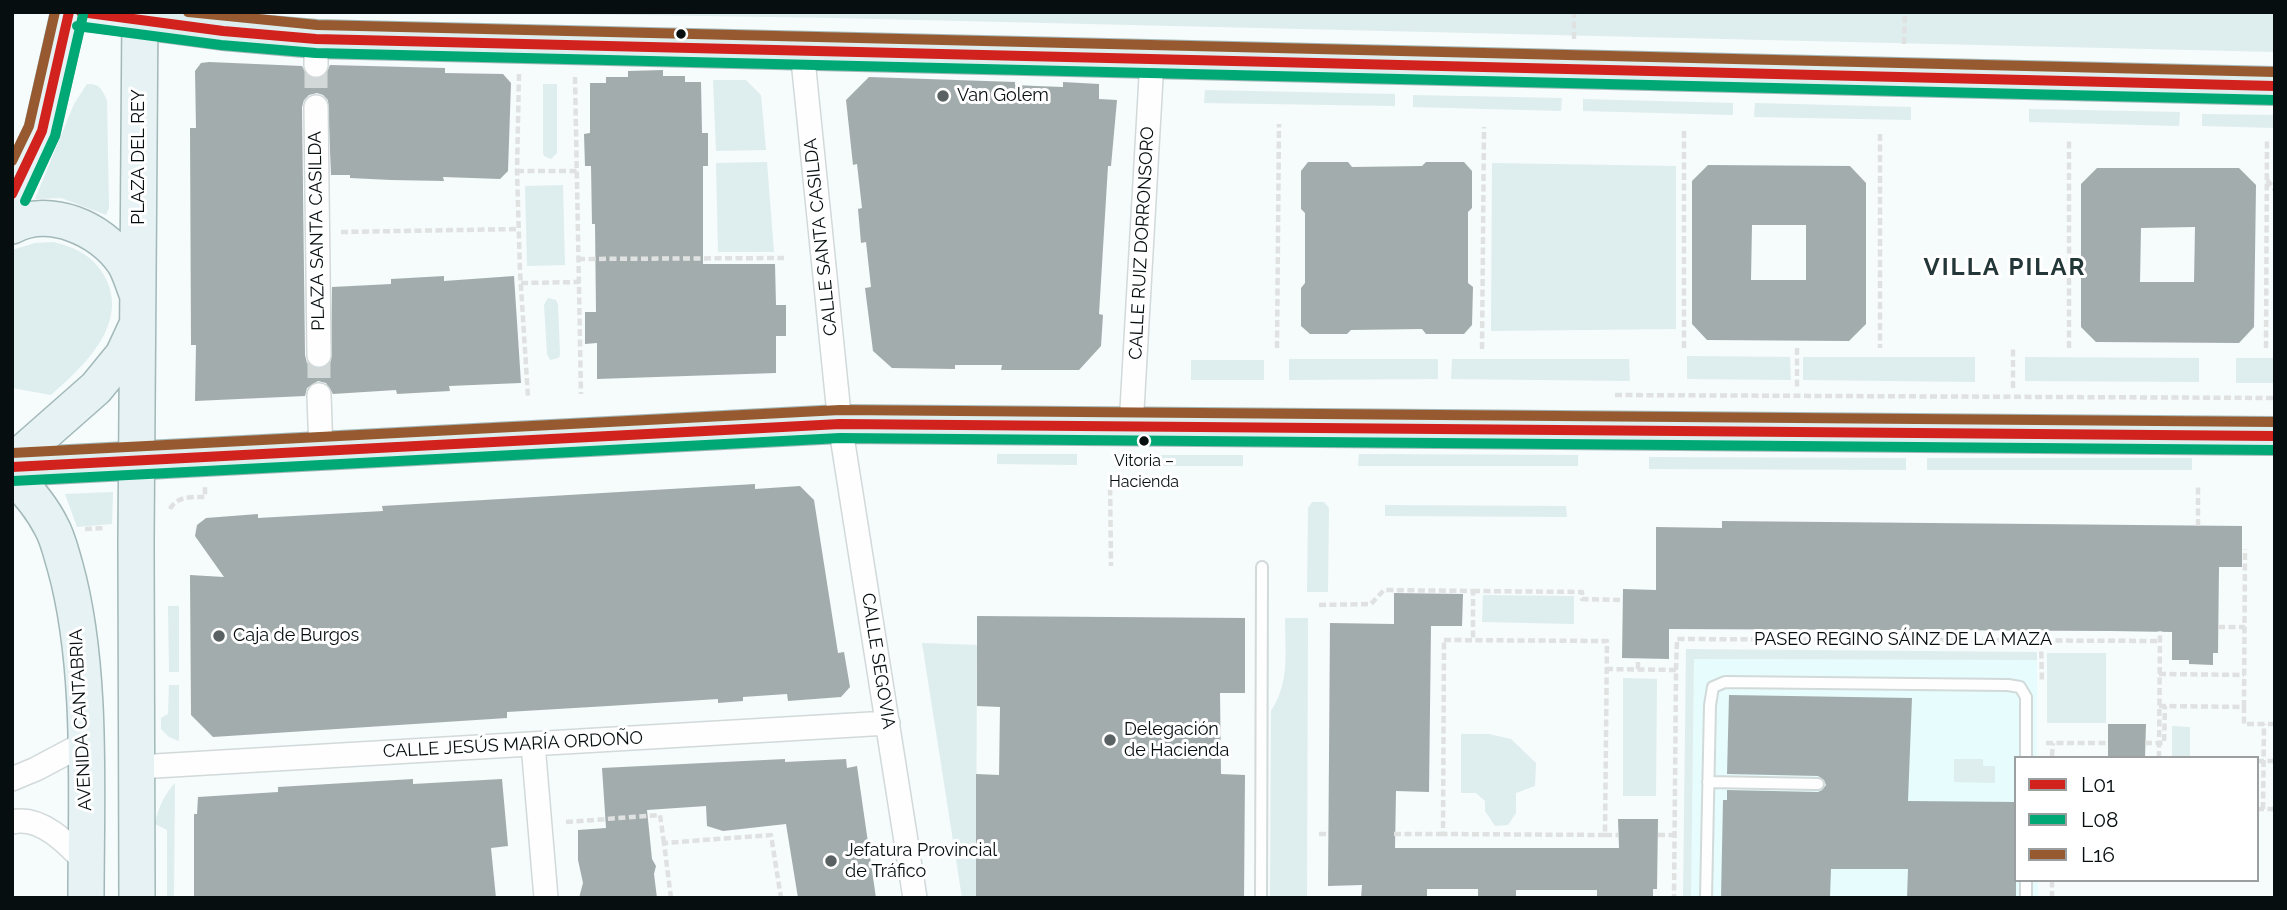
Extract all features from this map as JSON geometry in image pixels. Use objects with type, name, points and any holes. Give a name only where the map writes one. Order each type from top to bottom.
[{"type":"highway","points":[[140,16],[316,52],[802,50],[2275,86]]},
{"type":"highway","points":[[12,467],[841,424],[2275,436]]},
{"type":"main road","points":[[12,195],[42,131],[69,12]]},
{"type":"main road","points":[[79,12],[140,16]]},
{"type":"main road","name":"PLAZA DEL REY","points":[[137,461],[140,16]]},
{"type":"main road","name":"PLAZA DEL REY","points":[[12,226],[44,219],[77,224],[105,241],[124,262],[138,308],[123,355],[96,388],[12,462]]},
{"type":"main road","points":[[137,461],[137,898]]},
{"type":"main road","name":"AVENIDA CANTABRIA","points":[[12,475],[33,496],[52,527],[70,585],[78,628],[85,743],[86,898]]},
{"type":"street","name":"CALLE SANTA CASILDA","points":[[802,50],[841,424]]},
{"type":"street","name":"CALLE RUIZ DORRONSORO","points":[[1131,427],[1152,60]]},
{"type":"street","name":"PLAZA SANTA CASILDA","points":[[316,107],[319,355]]},
{"type":"street","points":[[319,395],[321,452]]},
{"type":"street","name":"CALLE SEGOVIA","points":[[841,424],[915,898]]},
{"type":"street","name":"CALLE JESÚS MARÍA ORDOÑO","points":[[138,767],[888,723]]},
{"type":"street","points":[[12,779],[85,743]]},
{"type":"street","points":[[533,744],[546,898]]},
{"type":"street","points":[[12,822],[20,820],[41,826],[65,840],[86,863]]},
{"type":"lane","points":[[1261,898],[1262,567]]},
{"type":"lane","points":[[1706,898],[1710,705],[1713,687],[1725,682],[2008,684],[2020,687],[2026,697],[2026,756]]},
{"type":"lane","points":[[1709,782],[1818,784]]},
{"type":"path","points":[[1574,12],[1574,44]]},
{"type":"path","points":[[1904,44],[1905,12]]},
{"type":"path","points":[[518,66],[517,171],[528,397]]},
{"type":"path","points":[[574,67],[581,394]]},
{"type":"path","points":[[1277,348],[1279,124]]},
{"type":"path","points":[[1482,349],[1484,127]]},
{"type":"path","points":[[1684,130],[1684,348]]},
{"type":"path","points":[[1880,134],[1880,348]]},
{"type":"path","points":[[2069,138],[2069,348]]},
{"type":"path","points":[[2266,348],[2267,139]]},
{"type":"path","points":[[517,171],[577,170]]},
{"type":"path","points":[[2267,180],[2275,190]]},
{"type":"path","points":[[317,232],[519,229]]},
{"type":"path","points":[[579,259],[784,258]]},
{"type":"path","points":[[521,283],[579,282]]},
{"type":"path","points":[[2266,321],[2275,317]]},
{"type":"path","points":[[1797,348],[1797,387]]},
{"type":"path","points":[[2012,388],[2013,348]]},
{"type":"path","points":[[1110,478],[1111,566]]},
{"type":"path","points":[[2198,484],[2198,526]]},
{"type":"path","points":[[2245,549],[2244,724],[2275,724]]},
{"type":"path","points":[[1319,605],[1371,604],[1384,590],[1582,592],[1582,599],[1623,600]]},
{"type":"path","points":[[1473,591],[1473,640]]},
{"type":"path","points":[[2218,627],[2245,627]]},
{"type":"path","points":[[2145,743],[2164,743],[2160,631]]},
{"type":"path","name":"PASEO REGINO SÁINZ DE LA MAZA","points":[[1676,670],[1677,639],[2160,641]]},
{"type":"path","points":[[1443,834],[1444,640],[1473,640],[1606,641],[1605,835]]},
{"type":"path","points":[[2041,641],[2042,692]]},
{"type":"path","points":[[1638,659],[1638,669]]},
{"type":"path","points":[[1606,669],[1676,670],[1674,898]]},
{"type":"path","points":[[2160,674],[2244,675]]},
{"type":"path","points":[[2162,706],[2244,707]]},
{"type":"path","points":[[2159,756],[2159,715],[2162,706]]},
{"type":"path","points":[[2264,724],[2260,761],[2260,809],[2275,809]]},
{"type":"path","points":[[2042,743],[2108,743]]},
{"type":"path","points":[[2052,756],[2053,743]]},
{"type":"path","points":[[2260,761],[2275,761]]},
{"type":"path","points":[[566,822],[660,815],[671,898]]},
{"type":"path","points":[[1318,834],[1328,834]]},
{"type":"path","points":[[1394,834],[1618,835]]},
{"type":"path","points":[[664,843],[771,835],[781,898]]},
{"type":"path","points":[[1658,835],[1674,835]]},
{"type":"shaded area","points":[[444,12],[2275,12],[2275,52],[835,18]]},
{"type":"shaded area","points":[[713,80],[746,80],[761,95],[766,150],[716,151]]},
{"type":"shaded area","points":[[87,84],[98,86],[107,100],[109,208],[106,215],[61,198],[35,199],[74,104]]},
{"type":"shaded area","points":[[543,84],[557,84],[557,153],[551,159],[543,153]]},
{"type":"shaded area","points":[[1205,90],[1395,94],[1395,106],[1204,103]]},
{"type":"shaded area","points":[[1413,95],[1562,98],[1561,111],[1413,107]]},
{"type":"shaded area","points":[[1583,99],[1733,103],[1733,115],[1583,111]]},
{"type":"shaded area","points":[[1755,103],[1911,107],[1911,120],[1754,117]]},
{"type":"shaded area","points":[[2029,109],[2180,112],[2179,126],[2029,122]]},
{"type":"shaded area","points":[[2202,114],[2275,115],[2275,128],[2202,126]]},
{"type":"shaded area","points":[[767,162],[774,252],[718,252],[716,163]]},
{"type":"shaded area","points":[[1492,163],[1676,166],[1676,329],[1491,331]]},
{"type":"shaded area","points":[[563,185],[565,265],[527,266],[525,186]]},
{"type":"shaded area","points":[[53,242],[90,258],[101,270],[111,294],[112,311],[107,328],[89,358],[51,395],[12,388],[12,250],[35,243]]},
{"type":"shaded area","points":[[548,298],[556,300],[558,304],[560,354],[559,358],[550,360],[547,354],[544,305]]},
{"type":"shaded area","points":[[1687,356],[1790,357],[1791,380],[1687,379]]},
{"type":"shaded area","points":[[1803,357],[1975,357],[1975,382],[1803,380]]},
{"type":"shaded area","points":[[2025,357],[2199,358],[2199,382],[2025,381]]},
{"type":"shaded area","points":[[2236,358],[2275,358],[2275,383],[2236,383]]},
{"type":"shaded area","points":[[1289,359],[1438,359],[1438,379],[1289,380]]},
{"type":"shaded area","points":[[1452,359],[1629,359],[1630,381],[1451,379]]},
{"type":"shaded area","points":[[1191,360],[1264,360],[1264,380],[1191,380]]},
{"type":"shaded area","points":[[997,454],[1077,454],[1077,465],[997,464]]},
{"type":"shaded area","points":[[1359,454],[1578,455],[1578,466],[1358,466]]},
{"type":"shaded area","points":[[1156,455],[1243,455],[1243,466],[1156,466]]},
{"type":"shaded area","points":[[1649,457],[1906,458],[1906,470],[1649,469]]},
{"type":"shaded area","points":[[1927,458],[2192,458],[2192,470],[1927,470]]},
{"type":"shaded area","points":[[113,492],[112,524],[77,527],[65,494]]},
{"type":"shaded area","points":[[1312,502],[1324,502],[1329,508],[1328,592],[1307,592],[1308,508]]},
{"type":"shaded area","points":[[1385,505],[1566,506],[1567,517],[1385,516]]},
{"type":"shaded area","points":[[1483,595],[1574,596],[1574,624],[1482,622]]},
{"type":"shaded area","points":[[168,606],[179,606],[179,672],[169,672]]},
{"type":"shaded area","points":[[1285,618],[1308,618],[1307,898],[1270,898],[1271,711],[1284,678]]},
{"type":"shaded area","points":[[922,643],[977,645],[976,898],[962,898]]},
{"type":"shaded area","points":[[1686,649],[2037,652],[2037,660],[1694,659],[1691,898],[1683,898]]},
{"type":"shaded area","points":[[2047,653],[2106,653],[2106,723],[2047,723]]},
{"type":"shaded area","points":[[1694,659],[2037,660],[2037,756],[2014,756],[2014,882],[2038,882],[2038,898],[1691,898]]},
{"type":"shaded area","points":[[1623,678],[1657,679],[1656,796],[1623,796]]},
{"type":"shaded area","points":[[169,685],[179,685],[179,741],[169,737],[161,729],[161,718],[168,714]]},
{"type":"shaded area","points":[[2172,726],[2190,727],[2190,756],[2172,756]]},
{"type":"shaded area","points":[[1461,734],[1489,734],[1511,739],[1536,763],[1535,786],[1516,793],[1516,813],[1508,825],[1495,826],[1485,811],[1485,801],[1476,793],[1461,793]]},
{"type":"shaded area","points":[[1954,759],[1983,759],[1983,766],[1995,766],[1995,783],[1954,782]]},
{"type":"shaded area","points":[[175,783],[174,898],[167,898],[167,830],[155,824],[162,802]]},
{"type":"building","points":[[201,63],[302,66],[308,77],[315,79],[324,77],[330,65],[445,68],[445,73],[503,74],[511,83],[508,171],[500,179],[443,177],[444,181],[391,180],[331,175],[328,100],[317,93],[304,100],[305,355],[307,363],[318,369],[326,367],[331,361],[332,287],[391,284],[391,279],[444,276],[444,281],[514,276],[521,383],[449,386],[450,391],[397,394],[396,390],[333,394],[326,383],[318,381],[307,388],[305,396],[195,401],[196,345],[191,345],[190,128],[196,128],[195,71]]},
{"type":"building","points":[[663,70],[663,76],[685,76],[685,82],[701,82],[702,133],[708,133],[708,166],[703,166],[703,264],[775,264],[776,305],[786,305],[786,336],[776,336],[776,373],[597,379],[597,343],[585,344],[585,312],[596,312],[595,224],[592,224],[591,166],[585,166],[584,134],[590,133],[590,83],[606,83],[606,77],[628,77],[628,71]]},
{"type":"building","points":[[869,77],[1015,82],[1015,85],[1063,87],[1063,82],[1099,84],[1099,99],[1117,100],[1111,166],[1108,166],[1099,314],[1103,315],[1101,346],[1079,370],[1001,370],[1002,365],[955,365],[955,369],[892,368],[873,351],[865,288],[871,287],[866,242],[861,243],[858,209],[862,208],[857,164],[853,165],[846,100]]},
{"type":"building","points":[[1308,162],[1348,162],[1352,167],[1422,166],[1426,162],[1464,162],[1472,171],[1472,208],[1468,212],[1468,283],[1473,287],[1472,325],[1464,334],[1426,334],[1422,329],[1351,330],[1347,334],[1310,334],[1301,326],[1301,288],[1305,283],[1305,213],[1301,209],[1301,171]]},
{"type":"building","points":[[1708,165],[1850,166],[1866,183],[1866,324],[1849,341],[1707,340],[1692,324],[1692,181]],"holes":[[[1752,225],[1806,225],[1806,280],[1751,280]]]},
{"type":"building","points":[[2097,168],[2239,168],[2256,185],[2254,327],[2239,343],[2096,342],[2081,327],[2081,184]],"holes":[[[2195,227],[2194,282],[2140,282],[2141,228]]]},
{"type":"building","points":[[755,484],[755,489],[800,486],[814,500],[838,653],[844,652],[850,687],[841,697],[788,701],[787,694],[743,697],[743,701],[718,703],[718,699],[507,712],[507,718],[213,737],[191,715],[190,575],[224,577],[195,536],[197,525],[206,518],[383,511],[382,506]]},
{"type":"building","points":[[1722,521],[2242,526],[2242,567],[2219,567],[2218,653],[2213,653],[2213,665],[2172,660],[2172,632],[2111,631],[1669,629],[1669,659],[1622,658],[1623,589],[1656,590],[1656,527],[1722,528]]},
{"type":"building","points":[[1394,593],[1463,594],[1462,626],[1431,626],[1429,792],[1396,791],[1395,848],[1619,848],[1618,819],[1658,819],[1657,889],[1653,889],[1653,898],[1597,898],[1597,890],[1516,890],[1516,898],[1478,898],[1478,889],[1427,889],[1427,898],[1361,898],[1362,885],[1328,886],[1330,623],[1394,624]]},
{"type":"building","name":"Delegación de Hacienda","points":[[977,616],[1245,618],[1245,693],[1220,693],[1221,774],[1245,775],[1244,898],[976,898],[976,774],[999,775],[1000,707],[977,706]]},
{"type":"building","points":[[1729,695],[1912,698],[1908,801],[2014,802],[2016,898],[1907,898],[1908,869],[1831,869],[1830,898],[1721,898],[1723,800],[1727,800],[1727,790],[1818,792],[1826,785],[1818,776],[1727,774]]},
{"type":"building","points":[[2108,724],[2146,724],[2145,756],[2108,756]]},
{"type":"building","points":[[785,759],[785,762],[846,759],[847,768],[857,766],[876,898],[798,898],[786,824],[723,831],[707,826],[706,806],[647,810],[652,859],[656,866],[654,874],[657,898],[579,898],[583,883],[578,860],[578,830],[606,828],[602,768]]},
{"type":"building","points":[[413,779],[413,784],[502,779],[508,846],[491,848],[496,898],[194,898],[194,814],[197,814],[198,797],[278,792],[278,787]]},
{"type":"tunnel","points":[[316,65],[316,107]]},
{"type":"tunnel","points":[[319,355],[319,395]]},
{"type":"transit line","name":"L16","points":[[12,161],[29,126],[55,12]]},
{"type":"transit line","name":"L01","points":[[12,194],[42,131],[69,12]]},
{"type":"transit line","name":"L01","points":[[81,12],[223,31],[316,39],[2275,86]]},
{"type":"transit line","name":"L16","points":[[188,12],[317,25],[2275,72]]},
{"type":"transit line","name":"L08","points":[[25,201],[55,136],[83,15]]},
{"type":"transit line","name":"L08","points":[[77,26],[221,45],[316,53],[2275,100]]},
{"type":"transit line","name":"L16","points":[[12,453],[840,410],[2275,422]]},
{"type":"transit line","name":"L01","points":[[12,467],[840,424],[2275,436]]},
{"type":"transit line","name":"L08","points":[[13,481],[840,438],[2275,450]]},
{"type":"place","name":"Van Golem","points":[[943,96]]},
{"type":"place","name":"Vitoria – Hacienda","points":[[1144,441]]},
{"type":"place","name":"Caja de Burgos","points":[[219,636]]},
{"type":"place","name":"Delegación de Hacienda","points":[[1110,740]]},
{"type":"place","name":"Jefatura Provincial de Tráfico","points":[[831,861]]},
{"type":"district","name":"VILLA PILAR","points":[[2005,268]]}]
